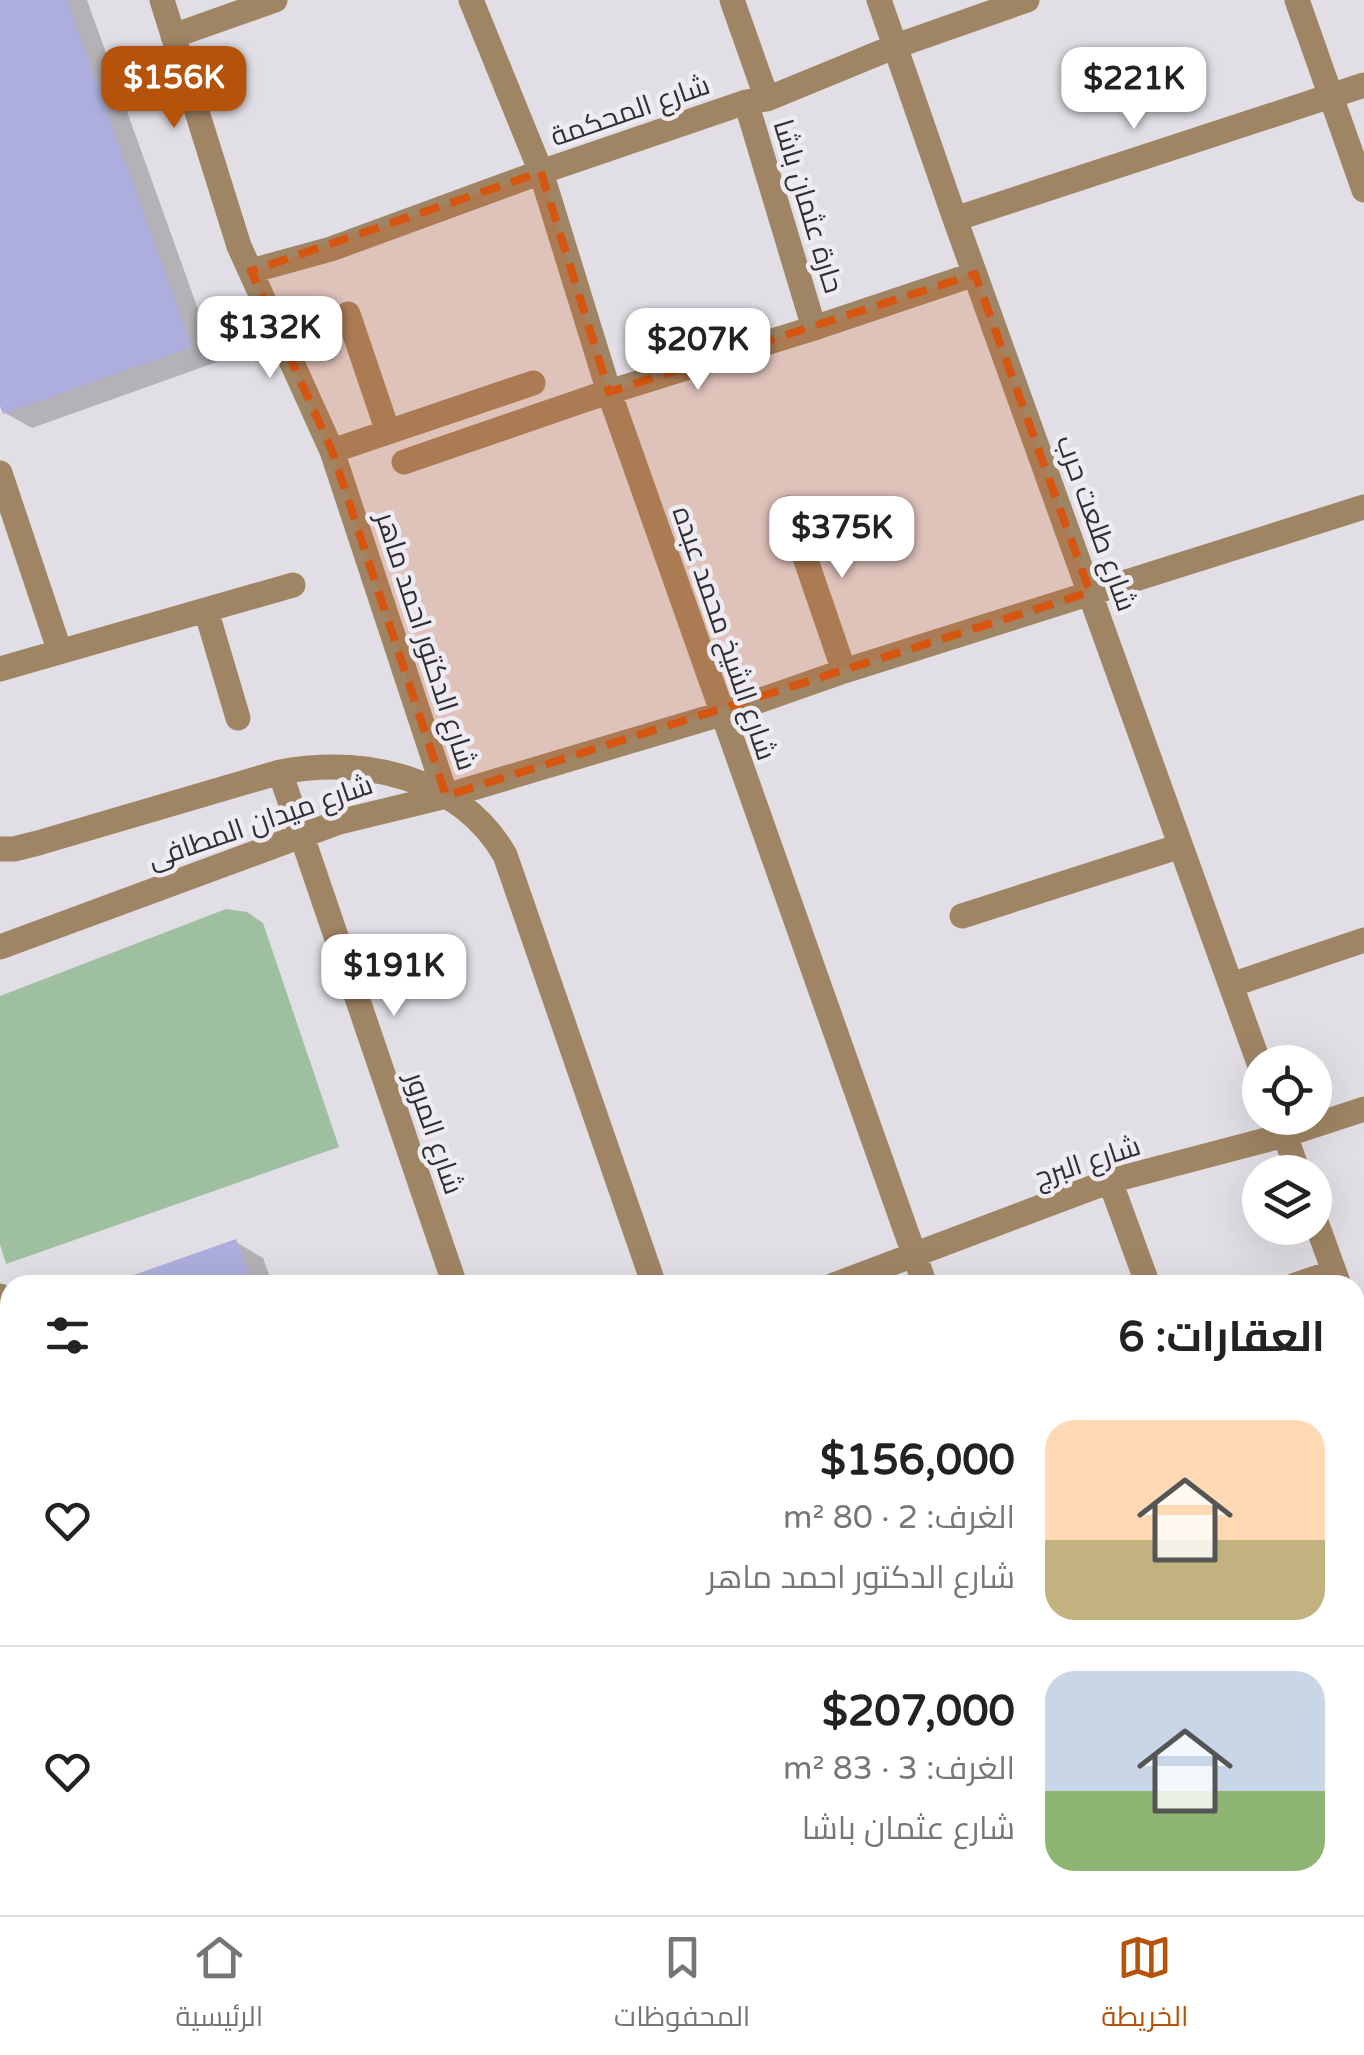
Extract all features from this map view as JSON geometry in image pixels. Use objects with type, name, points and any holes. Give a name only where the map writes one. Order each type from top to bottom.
[{"type":"street","name":"شارع الدكتور احمد ماهر","points":[[162,0],[240,246],[332,451],[446,796],[480,820],[505,855],[651,1275]]},
{"type":"street","points":[[173,36],[275,0]]},
{"type":"street","name":"شارع الشيخ محمد عبده","points":[[471,0],[536,174],[601,395],[721,714],[921,1275]]},
{"type":"street","name":"حارة عثمان باشا","points":[[732,0],[814,328]]},
{"type":"street","name":"شارع طلعت حرب","points":[[879,0],[1252,1045]]},
{"type":"street","name":"شارع المحكمة","points":[[250,271],[331,249],[536,174],[757,100],[1027,0]]},
{"type":"street","points":[[1297,0],[1364,190]]},
{"type":"street","points":[[955,219],[1364,85]]},
{"type":"street","points":[[404,462],[974,274]]},
{"type":"street","points":[[348,314],[388,432]]},
{"type":"street","points":[[332,451],[532,384]]},
{"type":"street","points":[[0,473],[60,652]]},
{"type":"street","points":[[446,796],[721,714],[844,671],[1364,507]]},
{"type":"street","points":[[788,508],[844,671]]},
{"type":"street","points":[[0,669],[293,585]]},
{"type":"street","points":[[206,610],[238,718]]},
{"type":"street","name":"شارع ميدان المطافى","points":[[0,849],[38,843],[280,772],[309,767],[366,768],[395,774],[446,796]]},
{"type":"street","name":"شارع المرور","points":[[280,772],[451,1275]]},
{"type":"street","name":"شارع ميدان المطافى","points":[[0,946],[303,834],[374,812],[446,796]]},
{"type":"street","points":[[962,916],[1180,844]]},
{"type":"street","points":[[1231,985],[1364,940]]},
{"type":"street","name":"شارع البرج","points":[[1332,1116],[1364,1109]]},
{"type":"street","name":"شارع البرج","points":[[862,1275],[1110,1181],[1254,1135]]},
{"type":"street","points":[[1110,1181],[1144,1275]]},
{"type":"street","points":[[1324,1245],[1335,1275]]},
{"type":"highlighted area","points":[[541,172],[609,392],[975,274],[1090,592],[446,796],[332,451],[251,271]]},
{"type":"green space","points":[[226,909],[247,912],[263,923],[339,1147],[6,1264],[0,1244],[0,996]]},
{"type":"building","points":[[0,0],[67,0],[192,347],[3,414],[0,406]]},
{"type":"building","points":[[236,1239],[249,1275],[134,1275]]}]
